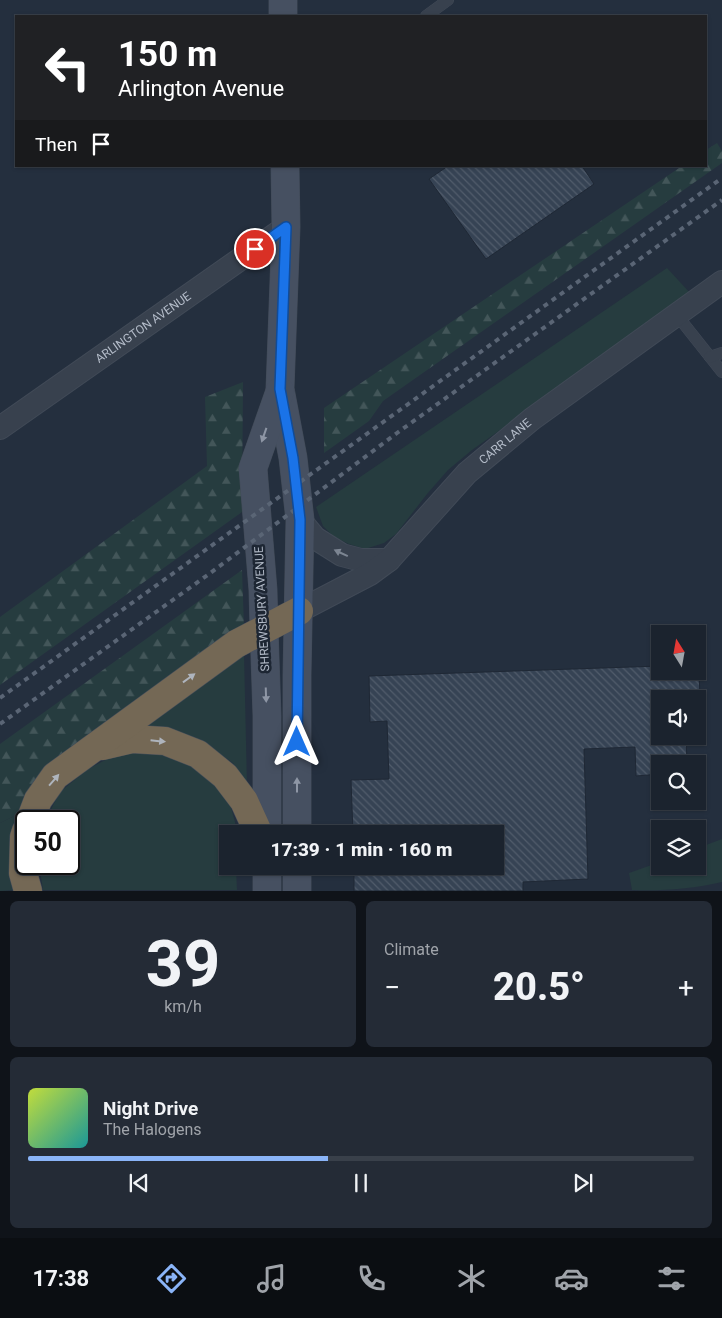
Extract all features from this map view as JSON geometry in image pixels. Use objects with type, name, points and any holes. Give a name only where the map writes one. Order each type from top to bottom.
[{"type":"highway","points":[[34,810],[38,800],[55,776],[236,644],[299,611]]},
{"type":"highway","points":[[93,748],[132,739],[165,741],[198,754],[225,776],[244,801],[255,825]]},
{"type":"highway","points":[[24,875],[28,890]]},
{"type":"main road","points":[[283,0],[283,15]]},
{"type":"main road","name":"SHREWSBURY AVENUE","points":[[285,167],[286,227],[280,389],[293,458],[300,520],[297,825]]},
{"type":"main road","name":"SHREWSBURY AVENUE","points":[[267,825],[267,716],[263,590],[253,468],[280,389]]},
{"type":"main road","points":[[267,875],[268,890]]},
{"type":"main road","points":[[297,875],[297,890]]},
{"type":"street","name":"ARLINGTON AVENUE","points":[[0,428],[286,227]]},
{"type":"street","name":"CARR LANE","points":[[299,611],[370,574],[388,560],[467,473],[532,419],[722,282]]},
{"type":"street","points":[[300,520],[315,538],[342,555],[361,560],[388,560]]},
{"type":"lane","points":[[427,15],[448,0]]},
{"type":"lane","points":[[676,314],[722,372]]},
{"type":"lane","points":[[710,357],[722,353]]},
{"type":"green space","points":[[717,143],[722,151],[722,163],[383,401],[369,421],[324,453],[324,408],[681,167],[707,167],[707,149]]},
{"type":"green space","points":[[667,268],[691,294],[472,450],[448,470],[396,534],[384,543],[365,549],[334,537],[323,526],[316,507]]},
{"type":"green space","points":[[243,382],[242,512],[0,685],[0,617],[207,466],[205,397]]},
{"type":"green space","points":[[242,570],[244,627],[55,761],[24,796],[21,810],[15,810],[15,816],[0,823],[0,744]]},
{"type":"green space","points":[[244,653],[247,786],[233,763],[208,746],[179,731],[138,729]]},
{"type":"green space","points":[[150,751],[184,758],[213,778],[230,804],[235,825],[219,825],[219,875],[236,875],[237,890],[43,890],[41,875],[80,875],[80,810],[51,810],[60,792],[88,769],[119,753]]},
{"type":"green space","points":[[15,816],[15,832],[9,854],[14,890],[0,891],[0,823]]},
{"type":"green space","points":[[722,839],[722,882],[677,889],[632,890],[629,873],[651,865],[651,875],[706,875],[706,845]]},
{"type":"building","points":[[447,167],[583,167],[594,184],[486,259],[429,179]]},
{"type":"building","points":[[651,666],[651,680],[699,680],[700,690],[651,690],[651,745],[686,745],[687,755],[651,755],[651,775],[636,776],[635,747],[584,749],[588,879],[523,882],[523,891],[354,891],[354,875],[504,875],[504,825],[353,825],[351,780],[389,779],[387,721],[370,722],[369,676]]},
{"type":"railway","points":[[0,698],[722,178]]},
{"type":"railway","points":[[0,724],[209,574],[397,433],[722,200]]},
{"type":"route","points":[[255,249],[286,227],[280,389],[293,458],[300,520],[297,742]]}]
